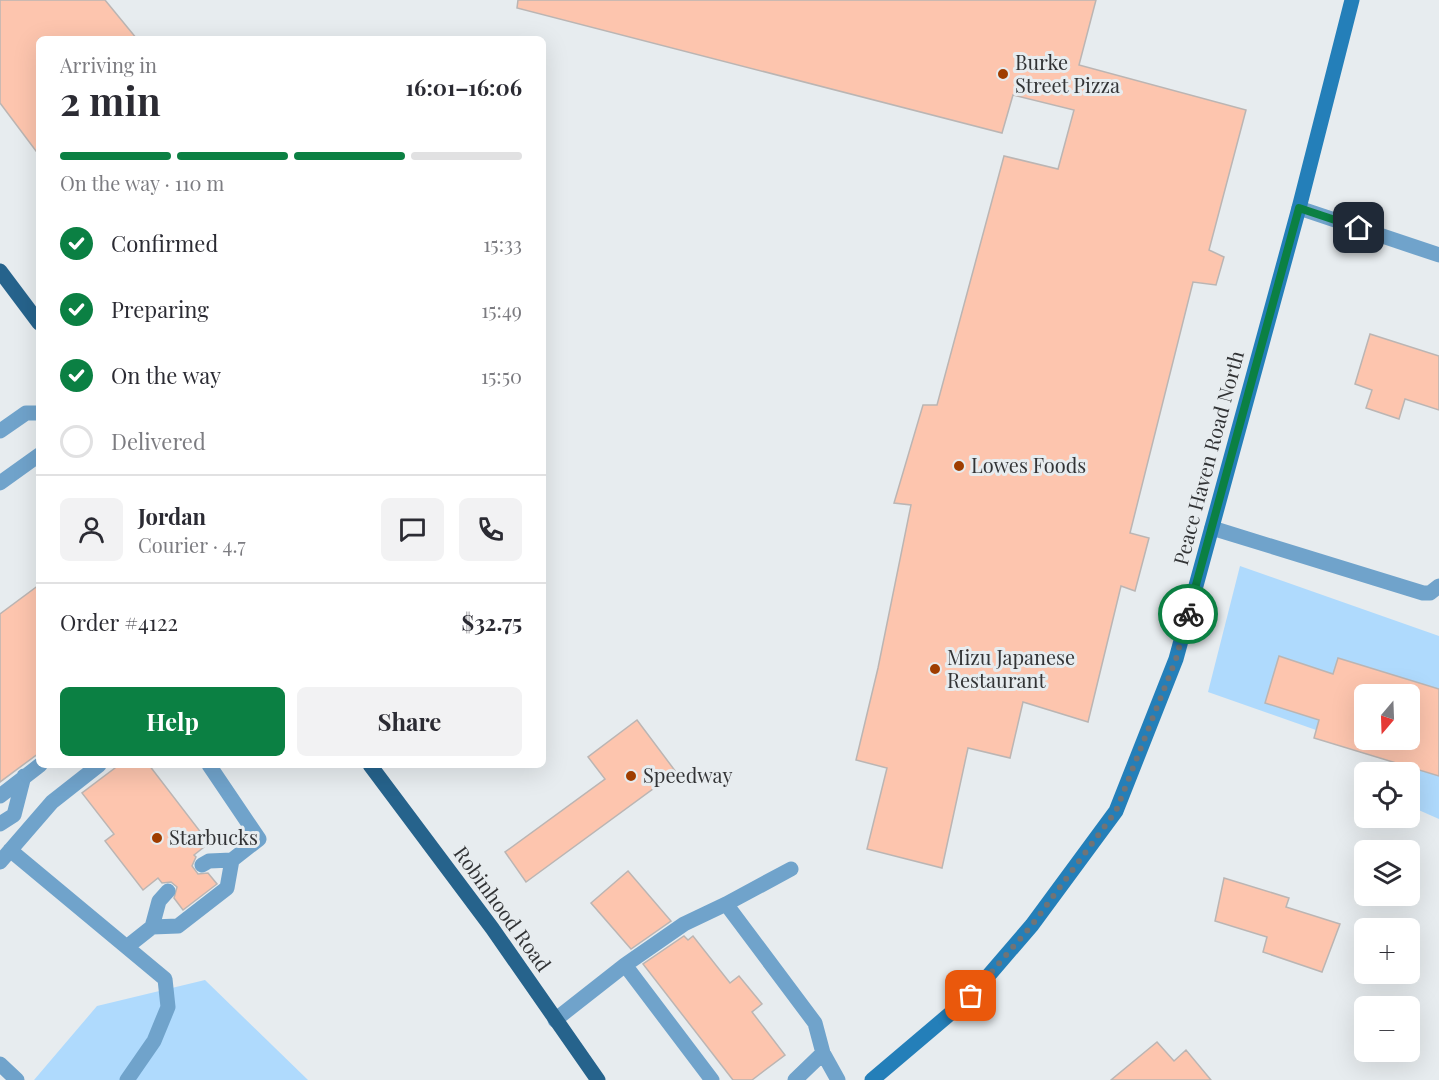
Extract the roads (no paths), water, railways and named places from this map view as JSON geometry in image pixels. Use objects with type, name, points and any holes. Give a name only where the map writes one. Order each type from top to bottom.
[{"type":"main road","name":"Peace Haven Road North","points":[[873,1080],[971,996],[1032,925],[1116,811],[1176,659],[1299,208],[1352,0]]},
{"type":"main road","points":[[0,271],[36,319]]},
{"type":"main road","name":"Robinhood Road","points":[[372,768],[492,928],[598,1080]]},
{"type":"street","points":[[1299,208],[1439,255]]},
{"type":"street","points":[[0,431],[26,413],[36,413]]},
{"type":"street","points":[[0,483],[36,457]]},
{"type":"street","points":[[1212,528],[1423,593],[1430,592],[1439,586]]},
{"type":"street","points":[[0,796],[36,768]]},
{"type":"street","points":[[0,862],[52,802],[95,768]]},
{"type":"street","points":[[202,865],[209,861],[232,860],[259,840],[211,768]]},
{"type":"street","points":[[0,824],[14,814],[24,776]]},
{"type":"street","points":[[10,850],[165,979],[168,1006],[154,1041],[127,1080]]},
{"type":"street","points":[[128,946],[152,927],[178,926],[227,888],[232,860]]},
{"type":"street","points":[[555,1020],[625,965],[684,924],[791,869]]},
{"type":"street","points":[[152,927],[159,901],[168,891]]},
{"type":"street","points":[[726,904],[815,1023],[823,1053],[838,1080]]},
{"type":"street","points":[[625,965],[711,1080]]},
{"type":"street","points":[[795,1080],[823,1053]]},
{"type":"street","points":[[0,1064],[17,1080]]},
{"type":"place","name":"Burke Street Pizza","points":[[1003,74]]},
{"type":"place","name":"Lowes Foods","points":[[959,466]]},
{"type":"place","name":"Mizu Japanese Restaurant","points":[[935,669]]},
{"type":"place","name":"Speedway","points":[[631,776]]},
{"type":"place","name":"Starbucks","points":[[157,838]]}]
